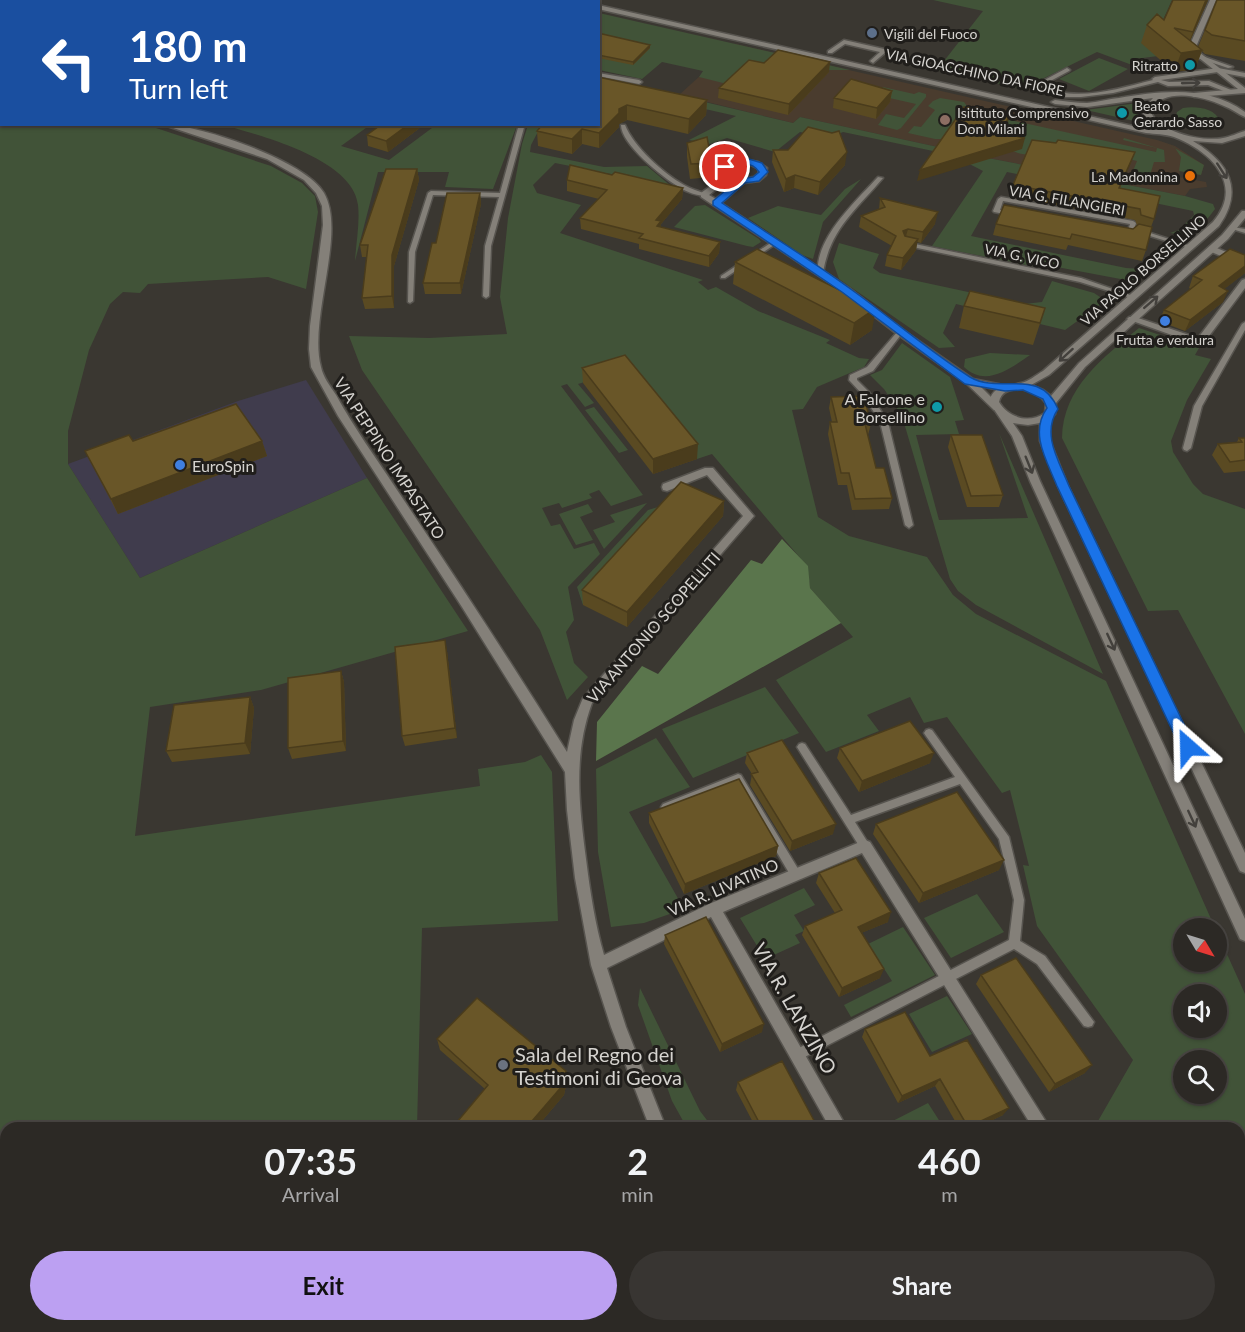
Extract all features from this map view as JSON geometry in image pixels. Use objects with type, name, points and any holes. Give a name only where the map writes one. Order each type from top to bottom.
[{"type":"street","points":[[1213,0],[1191,47],[1198,56],[1245,91]]},
{"type":"street","name":"VIA GIOACCHINO DA FIORE","points":[[600,1],[1066,104],[1087,105],[1144,96],[1194,94]]},
{"type":"street","name":"VIA GIOACCHINO DA FIORE","points":[[600,7],[1146,130],[1200,140],[1222,141],[1245,133]]},
{"type":"street","points":[[1194,94],[1245,91]]},
{"type":"street","name":"VIA PAOLO BORSELLINO","points":[[1023,386],[1046,373],[1191,247],[1225,213],[1230,203],[1228,180],[1215,161],[1177,135],[1154,124],[1146,111],[1154,99],[1175,94]]},
{"type":"street","points":[[1194,94],[1227,103],[1245,115]]},
{"type":"street","name":"VIA PEPPINO IMPASTATO","points":[[170,126],[281,163],[309,180],[322,194],[327,207],[326,236],[315,333],[316,367],[344,418],[474,616],[571,770]]},
{"type":"street","points":[[716,203],[742,181],[760,177],[764,172],[763,168],[749,162],[729,164],[724,170],[728,176],[704,195],[846,290],[969,381],[1010,418],[1029,422],[1046,418]]},
{"type":"street","name":"VIA PAOLO BORSELLINO","points":[[1051,403],[1082,365],[1212,249],[1245,213]]},
{"type":"street","points":[[1212,249],[1245,263]]},
{"type":"street","points":[[1132,319],[1200,342],[1245,282]]},
{"type":"street","points":[[969,381],[1005,388],[1023,386],[1041,392],[1051,403],[1052,409],[1046,418],[1045,441],[1063,486],[1245,867]]},
{"type":"street","points":[[1005,388],[995,396],[1000,410],[1017,436],[1035,482],[1245,934]]},
{"type":"street","name":"VIA ANTONIO SCOPELLITI","points":[[656,1122],[625,1044],[598,965],[586,909],[571,770],[577,726],[587,701],[749,516],[709,470],[667,487]]},
{"type":"street","points":[[865,846],[1038,1122]]},
{"type":"street","name":"VIA R. LIVATINO","points":[[598,965],[714,909],[865,846]]},
{"type":"street","name":"VIA R. LANZINO","points":[[714,909],[836,1122]]},
{"type":"lane","points":[[830,52],[844,42],[884,51],[873,61]]},
{"type":"lane","points":[[1198,56],[1245,72]]},
{"type":"lane","points":[[1067,70],[1041,84],[1039,88],[1052,93],[1084,95],[1156,81],[1168,84],[1209,83],[1229,91]]},
{"type":"lane","points":[[1156,81],[1157,77],[1218,70],[1245,72]]},
{"type":"lane","points":[[600,74],[639,82]]},
{"type":"lane","points":[[486,296],[488,246],[521,126]]},
{"type":"lane","points":[[623,126],[626,137],[651,162],[681,186],[704,195]]},
{"type":"lane","points":[[820,273],[821,262],[836,227],[880,178]]},
{"type":"lane","points":[[410,301],[412,252],[431,193],[501,195]]},
{"type":"lane","name":"VIA G. FILANGIERI","points":[[1001,199],[1133,224],[1131,229],[1128,236],[996,211],[1001,199]]},
{"type":"lane","points":[[1233,228],[1245,231]]},
{"type":"lane","points":[[1131,229],[1191,247]]},
{"type":"lane","points":[[723,276],[774,243]]},
{"type":"lane","name":"VIA G. VICO","points":[[905,244],[1081,280],[1133,297]]},
{"type":"lane","points":[[1187,448],[1198,405],[1245,324]]},
{"type":"lane","points":[[900,332],[870,369],[853,377],[855,384],[867,394],[884,422],[909,525]]},
{"type":"lane","points":[[929,733],[1004,837],[1020,900],[1014,944]]},
{"type":"lane","points":[[802,747],[865,846]]},
{"type":"lane","points":[[666,807],[738,778],[796,875]]},
{"type":"lane","points":[[848,820],[962,779]]},
{"type":"lane","points":[[798,1055],[1014,944]]},
{"type":"lane","points":[[1014,944],[1041,960],[1088,1022]]},
{"type":"shaded area","name":"Isitituto Comprensivo Don Milani","points":[[735,44],[1157,140],[1175,146],[1204,165],[1201,175],[1180,171],[1179,177],[1206,182],[1207,187],[1190,189],[1185,196],[993,159],[800,117],[793,123],[679,95]]},
{"type":"shaded area","points":[[306,380],[367,478],[140,578],[68,464],[238,401]]},
{"type":"green space","points":[[933,0],[1172,0],[1153,42],[1181,53],[1135,59],[1132,65],[1097,52],[1022,89],[937,70],[983,11]]},
{"type":"green space","points":[[600,13],[850,70],[829,70],[731,85],[699,77],[703,71],[662,62],[642,79],[600,70]]},
{"type":"green space","points":[[1099,58],[1128,69],[1089,91],[1059,79]]},
{"type":"green space","points":[[600,77],[793,123],[800,117],[993,159],[1185,196],[1213,204],[1215,209],[1201,225],[1191,232],[1170,233],[1179,230],[1194,215],[1193,211],[1007,172],[971,236],[1126,268],[1142,269],[1160,263],[1142,277],[1131,281],[1041,264],[1031,266],[932,246],[983,171],[952,155],[843,132],[827,136],[800,132],[775,152],[727,138],[710,144],[689,140],[736,116],[600,85]]},
{"type":"green space","points":[[883,87],[914,94],[919,92],[926,94],[926,97],[897,130],[878,125],[886,114],[904,118],[916,104],[885,97],[881,90]]},
{"type":"green space","points":[[940,98],[964,102],[967,106],[965,110],[1156,152],[1157,148],[1123,140],[1124,138],[1164,150],[1165,162],[1154,162],[1150,175],[1133,171],[1137,161],[1106,153],[1083,151],[1046,155],[1022,154],[999,143],[1008,128],[961,117],[945,139],[908,133],[914,126],[921,127],[935,110],[928,106]]},
{"type":"green space","points":[[1138,103],[1138,116],[1143,123],[1086,110]]},
{"type":"green space","points":[[1194,107],[1210,111],[1220,121],[1210,127],[1191,126],[1176,116],[1177,112],[1183,108]]},
{"type":"green space","points":[[0,126],[150,126],[271,166],[302,183],[315,196],[318,212],[306,289],[268,277],[148,284],[140,293],[123,292],[110,304],[89,350],[68,431],[68,464],[140,578],[367,478],[468,631],[261,690],[150,707],[135,836],[480,786],[478,769],[525,762],[541,755],[552,772],[558,921],[422,928],[417,1122],[0,1122]]},
{"type":"green space","points":[[227,126],[369,126],[341,146],[389,160],[435,126],[517,126],[493,189],[445,187],[449,172],[378,172],[355,261],[358,205],[352,189],[340,175],[323,162],[260,136]]},
{"type":"green space","points":[[528,126],[541,126],[530,152],[604,167],[647,166],[671,186],[555,163],[533,185],[537,193],[581,205],[560,233],[703,280],[698,282],[708,290],[716,287],[758,311],[830,340],[826,343],[859,358],[869,359],[864,367],[817,387],[803,409],[792,410],[818,517],[849,536],[927,557],[953,595],[976,614],[1106,681],[1211,918],[1173,918],[1173,972],[1227,972],[1227,954],[1245,994],[1245,1122],[1097,1122],[1133,1060],[1037,926],[1023,865],[1029,866],[1010,790],[1002,793],[947,717],[924,723],[910,697],[867,715],[879,731],[826,752],[776,680],[853,637],[810,588],[807,566],[712,454],[697,459],[625,370],[578,384],[594,403],[585,407],[567,384],[561,386],[643,495],[611,506],[599,490],[589,494],[592,498],[562,508],[559,503],[542,508],[551,526],[560,524],[574,549],[594,543],[600,554],[568,587],[574,620],[566,632],[574,663],[588,677],[567,700],[540,630],[362,370],[349,336],[429,338],[507,334],[500,297],[508,218]]},
{"type":"green space","points":[[1175,148],[1204,165],[1201,175],[1179,171],[1181,157]]},
{"type":"green space","points":[[861,179],[823,222],[813,259],[802,255],[748,218],[778,206],[821,215],[845,189]]},
{"type":"green space","points":[[705,205],[761,242],[753,247],[747,246],[674,227],[695,206]]},
{"type":"green space","points":[[839,243],[879,254],[873,268],[880,273],[1024,304],[1042,302],[1052,281],[1094,293],[1100,297],[1101,304],[1065,330],[956,304],[943,333],[955,347],[939,348],[839,279],[833,262]]},
{"type":"green space","points":[[1139,328],[1199,348],[1195,355],[1211,359],[1187,400],[1171,441],[1173,452],[1193,484],[1203,494],[1245,509],[1245,734],[1178,610],[1148,611],[1062,438],[1064,420],[1077,389],[1099,363]]},
{"type":"green space","points":[[902,343],[950,377],[964,420],[955,421],[959,434],[916,435],[939,520],[1028,518],[999,433],[1103,674],[976,605],[958,591],[950,579],[902,416],[884,389],[870,375],[882,370]]},
{"type":"green space","points":[[990,353],[1030,355],[1007,370],[990,376],[972,373],[964,367],[965,359]]},
{"type":"green space","points":[[594,407],[628,450],[619,453],[585,410]]},
{"type":"green space","points":[[647,503],[604,549],[593,530],[615,522],[610,515]]},
{"type":"green space","points":[[588,504],[593,512],[580,517],[593,540],[576,545],[559,514]]},
{"type":"green space","points":[[668,504],[583,605],[577,587],[648,510]]},
{"type":"green space","points":[[782,539],[808,566],[810,588],[841,623],[596,761],[597,722],[642,666],[658,674],[751,560],[762,564]]},
{"type":"green space","points":[[765,687],[799,733],[693,778],[662,729]]},
{"type":"green space","points":[[656,738],[690,787],[629,812],[684,909],[644,923],[611,927],[598,852],[596,769]]},
{"type":"green space","points":[[804,888],[815,905],[794,915],[804,931],[795,935],[800,943],[765,959],[740,918]]},
{"type":"green space","points":[[977,894],[1004,932],[951,958],[924,918]]},
{"type":"green space","points":[[903,927],[935,975],[851,1017],[844,1005],[892,981],[868,944]]},
{"type":"green space","points":[[640,988],[700,1111],[708,1122],[684,1122],[672,1101],[638,1005]]},
{"type":"green space","points":[[947,996],[972,1034],[932,1052],[909,1014]]},
{"type":"green space","points":[[928,1103],[940,1122],[891,1122]]},
{"type":"building","points":[[1173,0],[1206,0],[1193,32],[1174,28],[1202,50],[1181,53],[1147,25],[1157,14],[1164,20]]},
{"type":"building","points":[[1217,0],[1245,0],[1245,41],[1212,35],[1205,30]]},
{"type":"building","points":[[600,33],[650,45],[633,62],[600,55]]},
{"type":"building","points":[[778,50],[830,62],[789,104],[719,88],[749,60],[764,63]]},
{"type":"building","points":[[600,77],[707,100],[689,119],[627,105],[619,109],[619,113],[599,133],[582,129],[572,139],[537,131],[541,126],[600,126]]},
{"type":"building","points":[[851,79],[892,91],[877,108],[834,98]]},
{"type":"building","points":[[964,107],[1009,117],[1000,133],[1025,138],[920,170]]},
{"type":"building","points":[[379,126],[406,126],[386,141],[367,135]]},
{"type":"building","points":[[808,127],[832,133],[839,131],[847,152],[820,182],[795,175],[786,179],[773,150],[788,150]]},
{"type":"building","points":[[707,137],[712,163],[691,164],[687,143]]},
{"type":"building","points":[[1032,140],[1056,143],[1058,140],[1135,152],[1119,188],[1160,196],[1154,219],[1141,215],[1140,209],[1013,185]]},
{"type":"building","points":[[570,165],[612,175],[615,172],[683,188],[656,220],[661,221],[657,226],[720,242],[709,256],[639,238],[643,234],[580,218],[607,190],[567,180]]},
{"type":"building","points":[[386,169],[417,169],[392,255],[392,296],[362,298],[368,245],[360,245]]},
{"type":"building","points":[[447,193],[480,193],[460,283],[423,283],[432,243],[436,243]]},
{"type":"building","points":[[880,198],[938,212],[923,232],[908,229],[903,231],[905,236],[918,239],[903,258],[887,255],[896,236],[861,216],[885,207]]},
{"type":"building","points":[[1004,205],[1133,229],[1139,224],[1152,227],[1146,250],[1072,234],[1070,239],[996,224]]},
{"type":"building","points":[[757,249],[876,308],[854,323],[735,262]]},
{"type":"building","points":[[1230,249],[1245,255],[1245,266],[1219,286],[1228,291],[1190,320],[1164,310],[1202,280],[1193,276]]},
{"type":"building","points":[[970,291],[1045,308],[1040,323],[964,306]]},
{"type":"building","points":[[625,355],[698,444],[653,459],[582,368]]},
{"type":"building","points":[[864,396],[871,424],[865,424],[876,468],[884,468],[892,498],[855,499],[849,473],[841,473],[830,422],[837,422],[831,397]]},
{"type":"building","points":[[236,404],[262,441],[111,499],[85,451],[129,435],[133,441]]},
{"type":"building","points":[[951,435],[982,435],[1003,495],[971,496]]},
{"type":"building","points":[[1239,438],[1245,438],[1245,460],[1230,462],[1218,444],[1242,442]]},
{"type":"building","points":[[681,482],[724,501],[627,612],[582,590]]},
{"type":"building","points":[[445,640],[455,728],[402,736],[395,647]]},
{"type":"building","points":[[341,671],[343,741],[288,748],[288,678]]},
{"type":"building","points":[[250,697],[245,743],[166,751],[174,705]]},
{"type":"building","points":[[910,721],[934,753],[862,781],[840,748]]},
{"type":"building","points":[[782,740],[836,824],[792,841],[751,774],[758,772],[747,753]]},
{"type":"building","points":[[739,779],[778,846],[685,884],[649,813]]},
{"type":"building","points":[[957,792],[1004,860],[923,893],[876,824]]},
{"type":"building","points":[[856,858],[891,912],[858,927],[884,969],[842,988],[805,926],[842,910],[819,873]]},
{"type":"building","points":[[706,917],[764,1024],[722,1044],[665,935]]},
{"type":"building","points":[[1016,958],[1092,1065],[1055,1084],[981,975]]},
{"type":"building","name":"Sala del Regno dei Testimoni di Geova","points":[[477,998],[566,1071],[563,1085],[531,1122],[457,1122],[488,1085],[437,1039]]},
{"type":"building","points":[[905,1012],[930,1056],[967,1040],[1009,1108],[979,1122],[965,1122],[940,1079],[902,1096],[865,1029]]},
{"type":"building","points":[[782,1061],[815,1122],[759,1122],[738,1082]]},
{"type":"place","name":"Vigili del Fuoco","points":[[872,33]]},
{"type":"place","name":"Ritratto","points":[[1190,65]]},
{"type":"place","name":"Beato Gerardo Sasso","points":[[1122,113]]},
{"type":"place","name":"Isitituto Comprensivo Don Milani","points":[[945,120]]},
{"type":"place","name":"La Madonnina","points":[[1190,176]]},
{"type":"place","name":"Frutta e verdura","points":[[1165,321]]},
{"type":"place","name":"A Falcone e Borsellino","points":[[937,407]]},
{"type":"place","name":"EuroSpin","points":[[180,465]]},
{"type":"place","name":"Sala del Regno dei Testimoni di Geova","points":[[503,1065]]},
{"type":"route","points":[[725,167],[733,162],[743,161],[759,165],[764,172],[756,179],[742,181],[716,203],[846,290],[969,381],[1005,388],[1023,386],[1041,392],[1047,397],[1052,409],[1046,418],[1045,441],[1063,486],[1188,747]]}]
